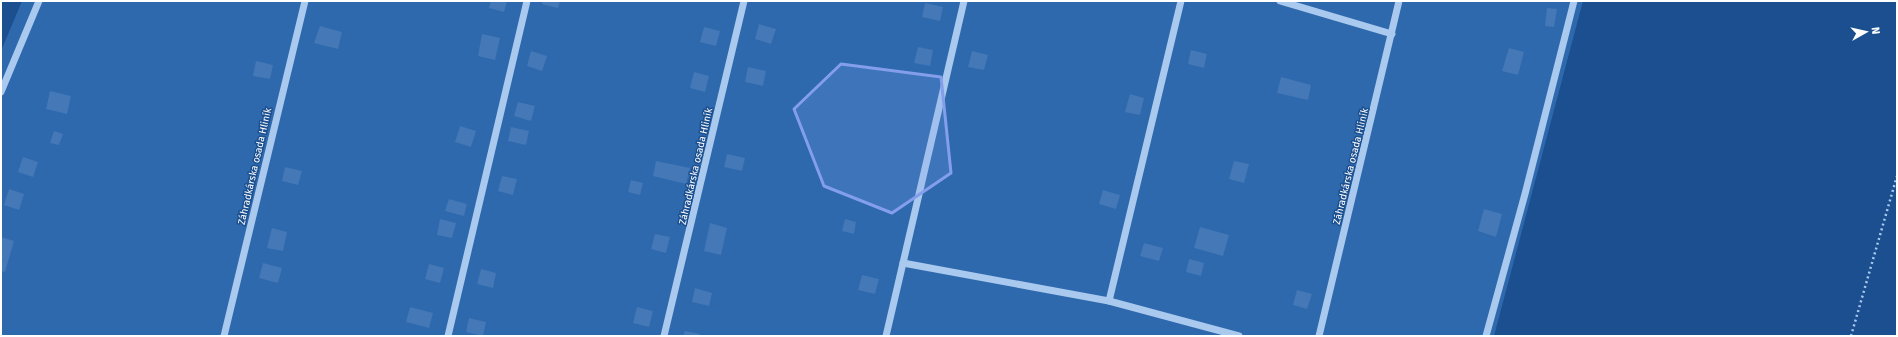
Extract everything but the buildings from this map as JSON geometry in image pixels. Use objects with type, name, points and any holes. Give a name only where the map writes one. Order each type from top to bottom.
[{"type":"lane","points":[[1,92],[39,1]]},
{"type":"lane","name":"Záhradkárska osada Hliník","points":[[224,336],[305,1]]},
{"type":"lane","points":[[448,336],[527,1]]},
{"type":"lane","name":"Záhradkárska osada Hliník","points":[[664,336],[744,1]]},
{"type":"lane","points":[[886,336],[964,1]]},
{"type":"lane","points":[[1109,301],[1181,1]]},
{"type":"lane","points":[[1280,1],[1392,34]]},
{"type":"lane","name":"Záhradkárska osada Hliník","points":[[1319,336],[1399,1]]},
{"type":"lane","points":[[1486,336],[1525,194],[1574,1]]},
{"type":"lane","points":[[903,263],[1109,301],[1239,336]]},
{"type":"path","points":[[1851,336],[1897,176]]},
{"type":"highlighted area","points":[[841,64],[941,77],[951,173],[892,213],[824,186],[794,109]]},
{"type":"shaded area","points":[[22,1],[1583,1],[1494,336],[1,336],[1,51]]}]
